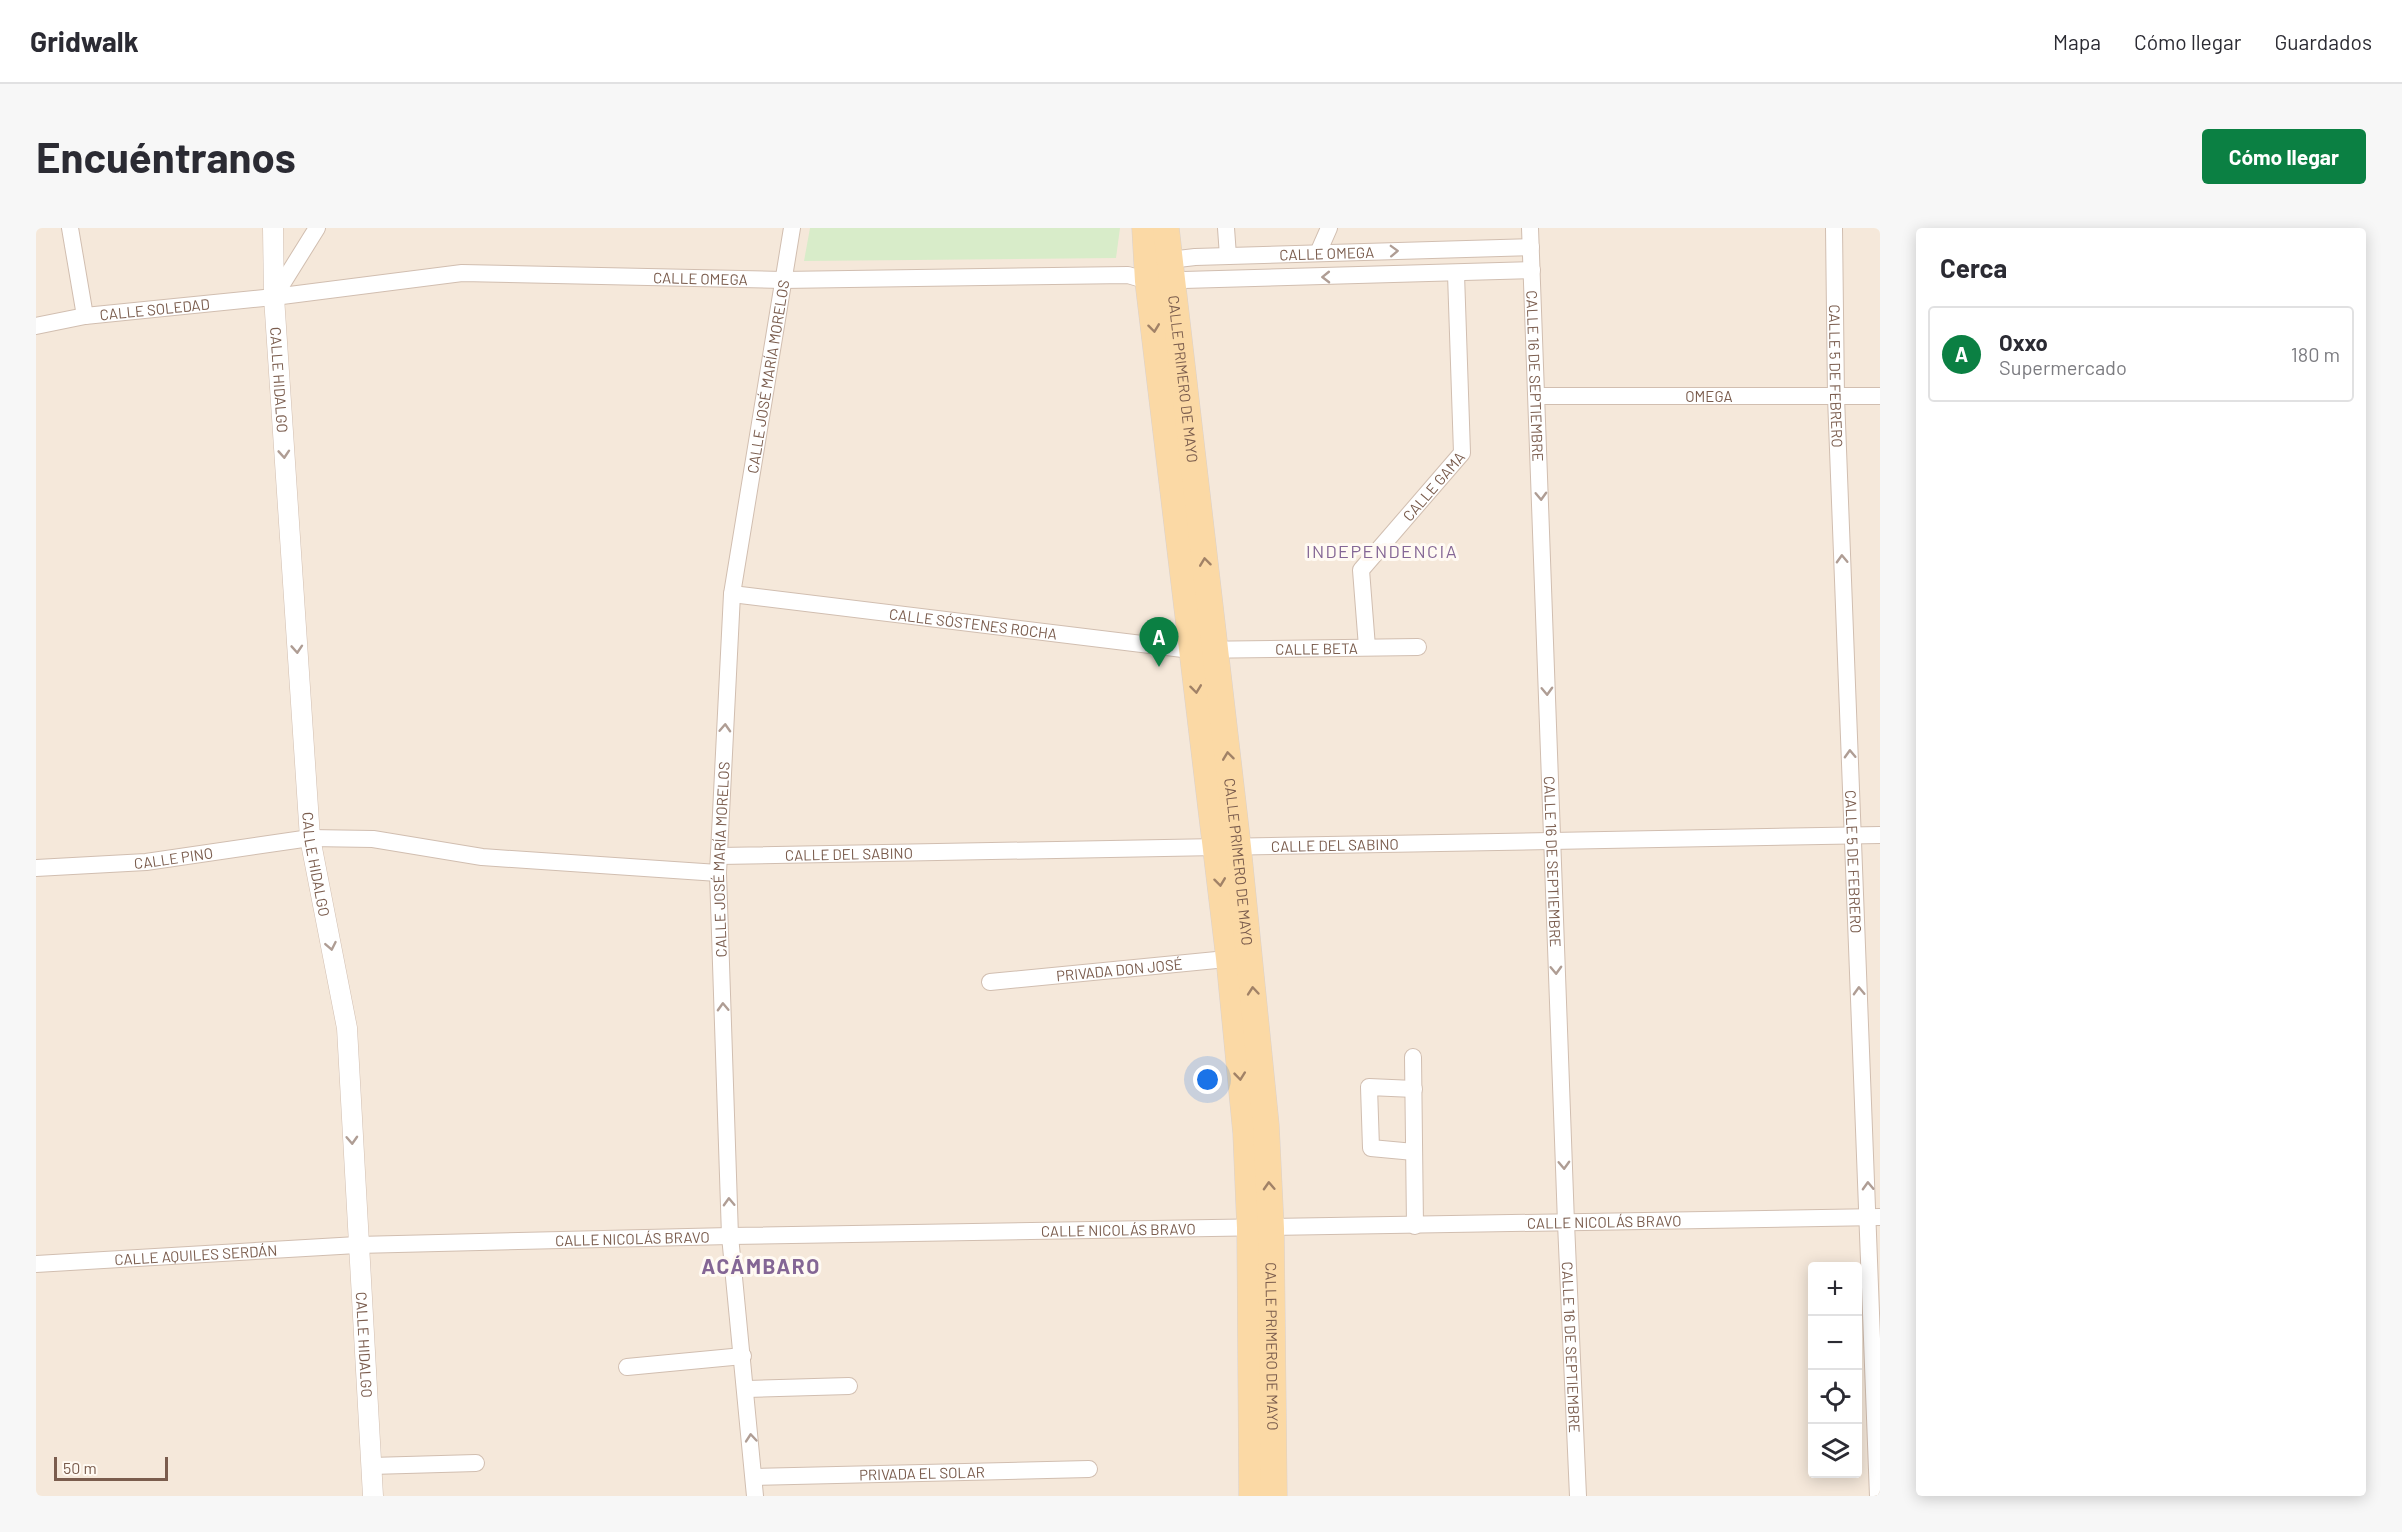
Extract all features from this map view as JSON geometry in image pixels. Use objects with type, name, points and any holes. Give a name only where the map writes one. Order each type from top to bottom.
[{"type":"main road","name":"CALLE PRIMERO DE MAYO","points":[[1145,228],[1153,272],[1203,649],[1239,958],[1266,1125],[1260,1228],[1252,1496]]},
{"type":"main road","name":"CALLE PRIMERO DE MAYO","points":[[1153,272],[1166,228]]},
{"type":"main road","name":"CALLE PRIMERO DE MAYO","points":[[1260,1228],[1274,1496]]},
{"type":"street","points":[[70,228],[85,316]]},
{"type":"street","name":"CALLE HIDALGO","points":[[273,228],[274,297],[310,838],[347,1028],[357,1245],[373,1496]]},
{"type":"street","points":[[274,297],[318,228]]},
{"type":"street","name":"CALLE JOSÉ MARÍA MORELOS","points":[[755,1496],[747,1389],[730,1236],[718,864],[732,594],[792,228]]},
{"type":"street","points":[[1227,228],[1228,256]]},
{"type":"street","points":[[1318,253],[1329,228]]},
{"type":"street","name":"CALLE 16 DE SEPTIEMBRE","points":[[1530,228],[1538,396],[1551,842],[1578,1496]]},
{"type":"street","name":"CALLE 5 DE FEBRERO","points":[[1834,228],[1836,398],[1853,836],[1874,1218],[1878,1496]]},
{"type":"street","name":"CALLE OMEGA","points":[[1153,272],[1228,256],[1531,247]]},
{"type":"street","name":"CALLE OMEGA","points":[[274,297],[462,273],[782,279],[1153,272],[1456,274],[1532,270]]},
{"type":"street","name":"CALLE GAMA","points":[[1366,647],[1362,570],[1462,453],[1456,274]]},
{"type":"street","name":"CALLE SOLEDAD","points":[[36,326],[85,316],[274,297]]},
{"type":"street","name":"OMEGA","points":[[1538,396],[1836,398],[1880,396]]},
{"type":"street","name":"CALLE SÓSTENES ROCHA","points":[[732,594],[1203,649]]},
{"type":"street","name":"CALLE BETA","points":[[1203,649],[1418,647]]},
{"type":"street","name":"CALLE DEL SABINO","points":[[310,838],[373,839],[482,857],[718,864],[1227,847],[1880,835]]},
{"type":"street","name":"CALLE PINO","points":[[36,868],[146,862],[310,838]]},
{"type":"street","name":"PRIVADA DON JOSÉ","points":[[990,982],[1239,958]]},
{"type":"street","points":[[1413,1057],[1415,1226]]},
{"type":"street","points":[[1413,1089],[1369,1087],[1371,1148],[1414,1152]]},
{"type":"street","name":"CALLE NICOLÁS BRAVO","points":[[357,1245],[730,1236],[1874,1218]]},
{"type":"street","name":"CALLE AQUILES SERDÁN","points":[[36,1264],[357,1245]]},
{"type":"street","points":[[627,1367],[743,1356]]},
{"type":"street","points":[[747,1389],[849,1386]]},
{"type":"street","points":[[371,1466],[476,1463]]},
{"type":"street","name":"PRIVADA EL SOLAR","points":[[754,1477],[1089,1469]]},
{"type":"shaded area","points":[[36,228],[1880,228],[1880,1496],[36,1496]]},
{"type":"green space","points":[[810,228],[1120,228],[1116,258],[804,261]]},
{"type":"place","name":"Oxxo","points":[[1159,667]]},
{"type":"district","name":"INDEPENDENCIA","points":[[1382,551]]},
{"type":"district","name":"ACÁMBARO","points":[[761,1265]]}]
